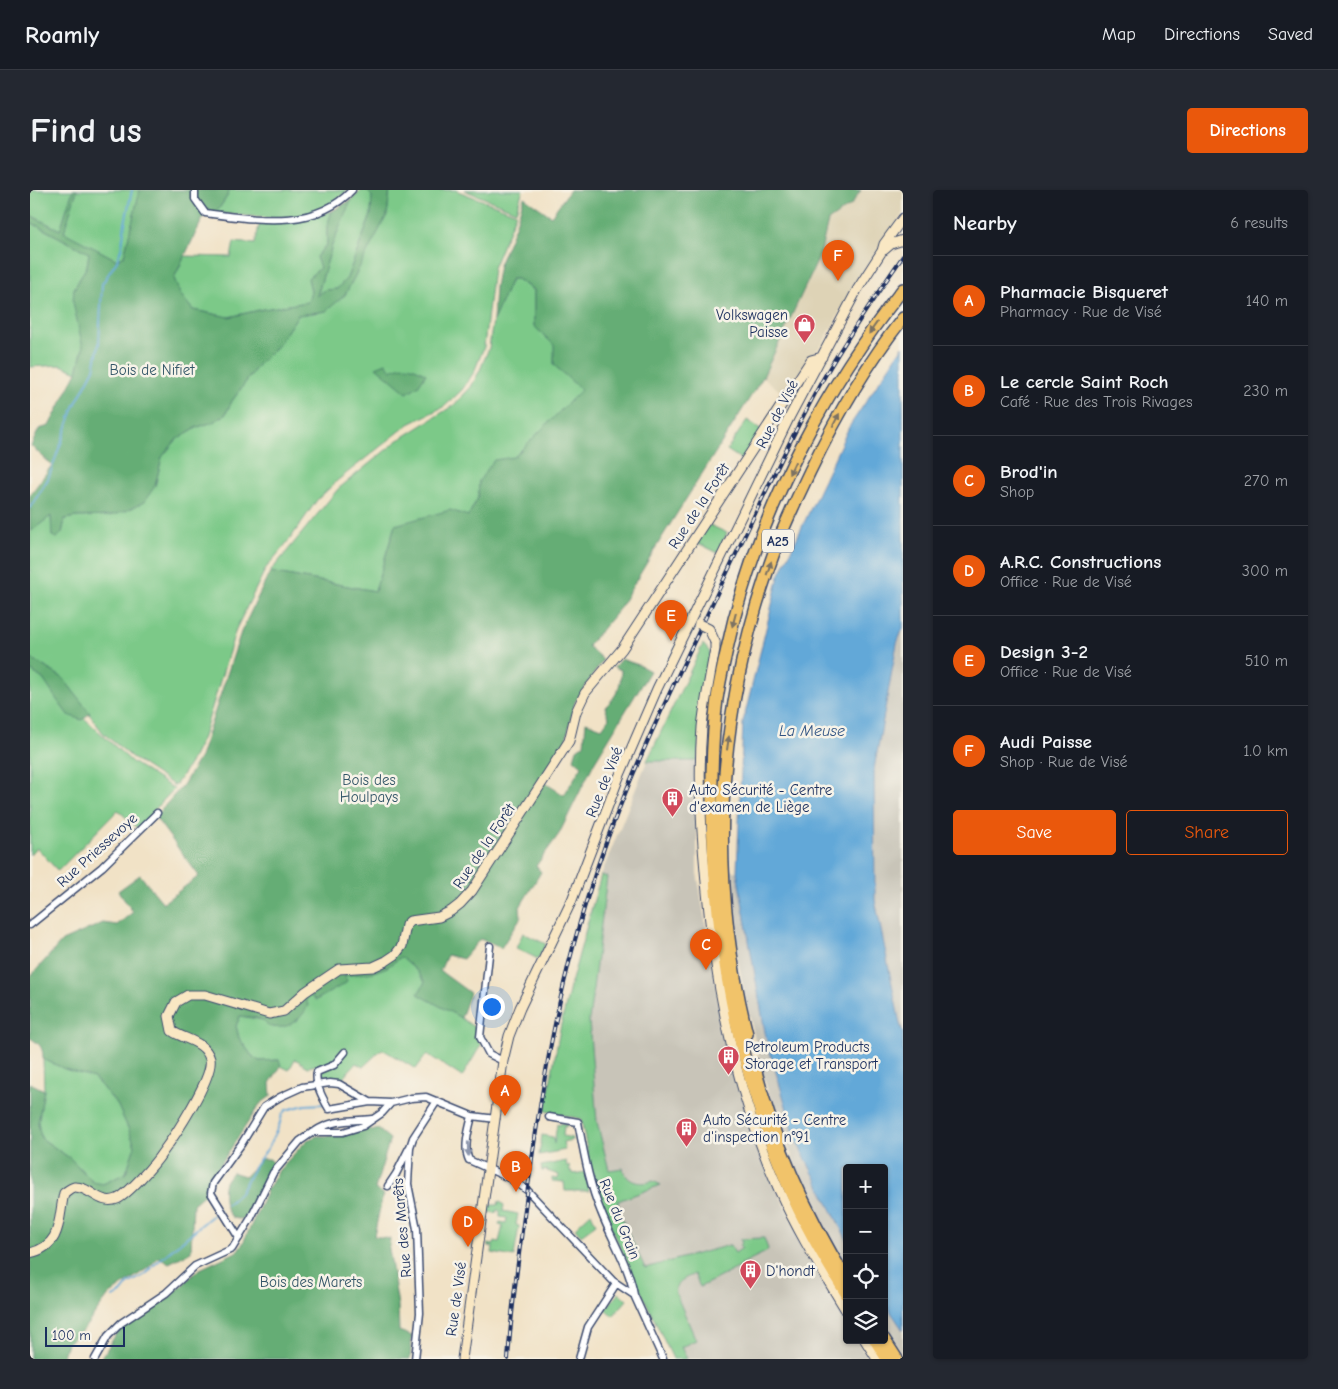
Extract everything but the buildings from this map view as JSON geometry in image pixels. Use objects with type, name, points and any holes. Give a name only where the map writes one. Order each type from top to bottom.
[{"type":"highway","name":"A25","points":[[843,1288],[809,1230],[786,1183],[765,1128],[750,1080],[731,999],[721,937],[714,856],[711,792],[712,755],[717,698],[728,645],[741,594],[760,539],[778,496],[823,406],[861,345],[903,290]]},
{"type":"highway","name":"A25","points":[[843,1273],[816,1226],[794,1179],[773,1125],[758,1078],[745,1025],[728,935],[722,865],[723,791],[730,729],[741,666],[758,599],[776,546],[795,502],[838,417],[876,356],[903,318]]},
{"type":"highway","points":[[878,1344],[888,1359]]},
{"type":"highway","points":[[887,1344],[897,1359]]},
{"type":"main road","name":"Rue de Visé","points":[[882,251],[903,239],[898,234],[901,222]]},
{"type":"main road","name":"Rue de Visé","points":[[462,1359],[508,1036],[572,900],[619,777],[665,674],[695,623],[789,418],[857,290],[882,251],[884,244],[901,222]]},
{"type":"main road","name":"Rue de la Forêt","points":[[30,1253],[38,1251],[55,1236],[61,1223],[60,1211],[64,1193],[70,1189],[74,1187],[80,1188],[104,1200],[111,1201],[119,1198],[131,1187],[162,1154],[204,1086],[210,1072],[210,1061],[203,1047],[195,1041],[180,1037],[172,1031],[169,1016],[176,1002],[188,995],[205,995],[269,1014],[284,1011],[305,992],[339,969],[373,967],[395,955],[402,946],[406,925],[410,921],[439,917],[460,904],[472,891],[569,741],[576,712],[585,693],[622,649],[811,360],[822,357]]},
{"type":"main road","points":[[695,623],[709,630],[715,642],[702,728],[700,792],[705,874],[717,978],[736,1065],[768,1163],[803,1240],[843,1305]]},
{"type":"main road","points":[[868,1344],[877,1359]]},
{"type":"street","points":[[195,190],[195,199],[205,213],[269,220],[303,217],[318,213],[331,208],[352,190]]},
{"type":"street","name":"Rue Priessevoye","points":[[32,922],[102,867],[157,813]]},
{"type":"street","points":[[490,946],[480,1037],[489,1054],[503,1061]]},
{"type":"street","points":[[345,1052],[334,1065],[317,1072],[318,1084],[330,1109],[370,1102],[391,1103],[420,1097],[437,1101],[472,1116],[496,1119]]},
{"type":"street","points":[[239,1238],[212,1193],[213,1183],[242,1143],[264,1107],[271,1101],[302,1087],[330,1083],[339,1084],[370,1102]]},
{"type":"street","name":"Rue des Marêts","points":[[415,1359],[420,1313],[417,1229],[408,1184],[410,1147],[413,1138],[437,1101]]},
{"type":"street","points":[[313,1132],[343,1132],[355,1129],[373,1119],[391,1103]]},
{"type":"street","points":[[472,1116],[467,1144],[467,1157],[489,1170],[512,1179],[527,1190],[616,1284],[634,1295],[663,1359]]},
{"type":"street","name":"Rue du Grain","points":[[549,1117],[578,1122],[589,1178],[600,1210],[631,1280],[634,1295]]},
{"type":"street","points":[[95,1359],[108,1336],[121,1323],[154,1302],[195,1266],[232,1248],[273,1173],[300,1141],[322,1126],[337,1122],[373,1119]]},
{"type":"street","points":[[388,1186],[410,1147]]},
{"type":"street","points":[[579,1359],[588,1327],[616,1284]]},
{"type":"shaded area","points":[[861,190],[903,190],[903,213],[853,287],[824,341],[785,395],[763,377],[820,255],[828,221],[851,205]]},
{"type":"shaded area","points":[[903,628],[903,1033],[875,900],[874,769],[897,643]]},
{"type":"shaded area","points":[[647,761],[697,761],[697,873],[726,1046],[760,1152],[795,1228],[843,1317],[843,1344],[859,1344],[868,1359],[673,1359],[610,1226],[591,1170],[581,1119],[545,1111],[560,1029],[588,917],[601,875]]},
{"type":"shaded area","points":[[728,869],[737,872],[766,1038],[796,1140],[843,1232],[843,1261],[806,1192],[772,1104],[762,1072],[736,949]]},
{"type":"shaded area","points":[[888,1308],[903,1330],[903,1355],[888,1334]]},
{"type":"green space","points":[[30,190],[73,190],[60,230],[30,215]]},
{"type":"green space","name":"Bois de Nifiet","points":[[73,190],[77,190],[64,232],[117,260],[124,256],[140,190],[229,190],[228,195],[216,213],[205,214],[174,278],[180,294],[193,310],[229,317],[308,302],[311,291],[308,278],[320,268],[316,257],[327,244],[327,226],[332,211],[351,200],[332,245],[317,296],[325,290],[337,289],[347,278],[371,215],[372,196],[366,190],[390,190],[387,215],[345,295],[326,311],[298,315],[277,346],[258,365],[232,401],[225,415],[213,422],[195,428],[177,439],[162,457],[155,486],[144,502],[110,516],[65,519],[62,533],[57,538],[52,536],[51,516],[30,532],[30,495],[52,465],[31,446],[39,429],[49,426],[77,372],[83,348],[73,302],[74,289],[87,266],[89,253],[30,222],[30,215],[60,230]]},
{"type":"green space","points":[[77,190],[140,190],[124,256],[117,260],[63,232]]},
{"type":"green space","points":[[229,190],[348,190],[330,206],[303,216],[269,218],[216,213],[228,195]]},
{"type":"green space","points":[[362,190],[366,190],[372,196],[371,215],[347,278],[337,289],[325,290],[317,297],[332,245],[351,200]]},
{"type":"green space","points":[[390,190],[455,190],[516,213],[493,268],[484,347],[474,372],[462,390],[445,406],[409,424],[338,480],[317,500],[290,539],[266,568],[236,629],[203,737],[190,763],[175,786],[134,759],[103,733],[63,678],[30,658],[30,532],[51,515],[52,536],[62,533],[65,519],[110,516],[155,486],[162,457],[177,439],[195,428],[213,422],[225,415],[232,401],[258,365],[277,346],[298,315],[326,311],[387,215]]},
{"type":"green space","points":[[464,190],[523,190],[516,211]]},
{"type":"green space","name":"Bois des Houlpays","points":[[570,190],[861,190],[851,205],[828,221],[820,255],[763,377],[619,609],[588,646],[603,660],[575,702],[566,740],[540,780],[564,795],[582,766],[574,759],[577,749],[584,744],[586,722],[602,728],[609,718],[605,707],[618,691],[621,676],[621,670],[614,667],[621,659],[650,671],[594,763],[559,834],[536,866],[541,872],[520,907],[521,917],[501,948],[480,939],[463,959],[447,955],[440,971],[470,993],[461,1018],[418,994],[425,982],[417,971],[401,957],[387,967],[374,972],[344,976],[347,980],[346,983],[316,1000],[310,996],[306,1000],[308,1005],[306,1010],[298,1019],[287,1026],[269,1026],[260,1019],[240,1016],[236,1026],[239,1038],[252,1056],[259,1061],[279,1060],[281,1066],[270,1083],[271,1096],[260,1104],[207,1185],[207,1192],[193,1204],[191,1252],[169,1263],[159,1257],[148,1268],[109,1295],[83,1330],[67,1343],[62,1359],[30,1359],[30,1083],[44,1090],[38,1123],[41,1138],[71,1159],[93,1182],[103,1184],[126,1173],[135,1146],[117,1104],[94,1078],[65,1069],[43,1059],[40,1046],[30,1038],[30,977],[62,941],[103,923],[117,925],[133,912],[118,891],[140,875],[163,903],[199,876],[155,817],[183,785],[200,757],[241,632],[270,572],[375,591],[395,525],[450,510],[468,516],[478,498],[479,481],[494,460],[514,457],[581,390],[554,365],[554,345],[534,326],[534,290],[517,279],[511,279],[493,321],[495,287],[499,265],[515,226],[524,197],[551,216]]},
{"type":"green space","points":[[332,211],[327,226],[327,244],[316,257],[321,268],[308,278],[311,291],[308,302],[229,317],[193,310],[179,294],[174,278],[185,256],[231,257],[234,242],[255,244],[260,221],[304,218]]},
{"type":"green space","points":[[30,222],[89,253],[87,266],[74,289],[83,348],[77,372],[61,365],[30,367]]},
{"type":"green space","points":[[511,279],[517,279],[534,291],[534,326],[555,345],[554,365],[582,390],[514,457],[479,481],[478,498],[468,516],[395,525],[375,591],[270,572],[338,489],[397,441],[454,405],[471,387],[489,348],[493,321]]},
{"type":"green space","points":[[386,363],[391,370],[409,366],[426,374],[418,386],[407,393],[376,367]]},
{"type":"green space","points":[[747,420],[762,430],[742,460],[727,450]]},
{"type":"green space","points":[[708,524],[727,533],[718,553],[696,542]]},
{"type":"green space","points":[[703,644],[710,652],[697,761],[647,761]]},
{"type":"green space","points":[[30,658],[63,678],[90,713],[82,720],[68,715],[43,679],[30,670]]},
{"type":"green space","points":[[30,670],[43,679],[81,720],[84,718],[132,762],[174,789],[155,809],[156,811],[137,828],[118,810],[58,871],[37,848],[30,855]]},
{"type":"green space","points":[[601,875],[607,877],[589,1021],[597,1122],[609,1170],[623,1168],[627,1177],[635,1182],[653,1181],[661,1185],[618,1201],[621,1216],[629,1234],[645,1268],[730,1245],[735,1253],[742,1248],[740,1239],[764,1238],[768,1249],[766,1252],[741,1264],[742,1266],[700,1287],[694,1274],[683,1279],[678,1284],[676,1294],[696,1340],[681,1347],[687,1359],[673,1359],[610,1226],[591,1170],[581,1119],[545,1111],[560,1029]]},
{"type":"green space","points":[[523,933],[546,944],[538,959],[516,948]]},
{"type":"green space","points":[[401,957],[417,971],[425,982],[419,993],[478,1030],[477,1037],[481,1045],[462,1077],[427,1054],[416,1069],[382,1049],[363,1067],[356,1063],[340,1081],[321,1075],[321,1067],[317,1065],[308,1067],[295,1059],[289,1070],[281,1066],[279,1060],[259,1061],[252,1056],[239,1038],[236,1026],[240,1016],[263,1020],[306,1000],[310,996],[316,1000],[330,991],[344,976],[387,967]]},
{"type":"green space","points":[[43,1059],[65,1069],[94,1078],[117,1104],[135,1146],[126,1173],[103,1184],[93,1183],[71,1159],[41,1138],[38,1123],[44,1090]]},
{"type":"green space","points":[[561,1123],[567,1124],[566,1127],[564,1126],[563,1136],[572,1138],[572,1140],[563,1142],[565,1150],[539,1155],[542,1135],[553,1137],[554,1144],[557,1124],[560,1125]]},
{"type":"green space","name":"Bois des Marets","points":[[369,1127],[372,1131],[378,1129],[390,1139],[375,1189],[383,1194],[374,1236],[390,1239],[389,1249],[398,1305],[399,1331],[412,1336],[410,1359],[101,1359],[116,1334],[127,1325],[170,1297],[198,1270],[236,1252],[242,1245],[267,1191],[261,1189],[246,1218],[238,1219],[233,1217],[226,1209],[223,1195],[225,1182],[232,1172],[245,1176],[262,1159],[270,1159],[274,1164],[262,1187],[268,1189],[279,1170],[307,1140],[317,1136],[340,1136]]},
{"type":"green space","points":[[566,1161],[567,1167],[569,1166],[570,1172],[573,1174],[585,1172],[589,1191],[565,1191],[564,1182],[552,1181],[552,1178],[558,1179],[559,1175],[548,1170],[542,1171],[541,1166]]},
{"type":"green space","points":[[499,1201],[504,1205],[503,1211],[518,1214],[516,1225],[519,1226],[514,1257],[492,1253],[493,1247],[488,1246],[488,1244],[494,1245],[495,1241],[499,1242],[503,1226],[499,1225],[500,1222],[506,1223],[507,1218],[500,1217],[500,1211],[497,1210],[496,1213],[488,1212],[489,1205],[498,1205]]},
{"type":"green space","points":[[591,1213],[596,1224],[581,1235],[575,1228]]},
{"type":"green space","points":[[619,1293],[627,1300],[613,1316],[605,1309]]},
{"type":"water","name":"La Meuse","points":[[903,346],[903,628],[897,643],[874,769],[875,900],[903,1033],[903,1330],[888,1308],[888,1164],[843,1164],[843,1232],[796,1140],[766,1038],[737,872],[743,722],[779,576],[849,427]]},
{"type":"waterway","points":[[30,508],[48,479],[74,407],[94,369],[99,344],[102,284],[117,261],[122,246],[132,190]]},
{"type":"waterway","points":[[226,1205],[240,1193],[255,1166],[268,1148],[286,1110],[305,1105],[324,1104]]},
{"type":"waterway","points":[[113,1297],[121,1293],[128,1284],[146,1274],[155,1264],[219,1210]]},
{"type":"railway","points":[[508,1359],[522,1230],[547,1065],[573,947],[584,907],[610,831],[656,722],[784,454],[831,365],[903,256]]},
{"type":"place","name":"Audi Paisse","points":[[838,281]]},
{"type":"place","name":"Volkswagen Paisse","points":[[804,343]]},
{"type":"place","name":"Design 3-2","points":[[671,641]]},
{"type":"place","name":"Auto Sécurité - Centre d'examen de Liège","points":[[673,818]]},
{"type":"place","name":"Brod'in","points":[[706,970]]},
{"type":"place","name":"Petroleum Products Storage et Transport","points":[[729,1075]]},
{"type":"place","name":"Pharmacie Bisqueret","points":[[505,1116]]},
{"type":"place","name":"Auto Sécurité - Centre d'inspection n°91","points":[[687,1148]]},
{"type":"place","name":"Le cercle Saint Roch","points":[[516,1192]]},
{"type":"place","name":"A.R.C. Constructions","points":[[468,1247]]},
{"type":"place","name":"D'hondt","points":[[750,1290]]}]
